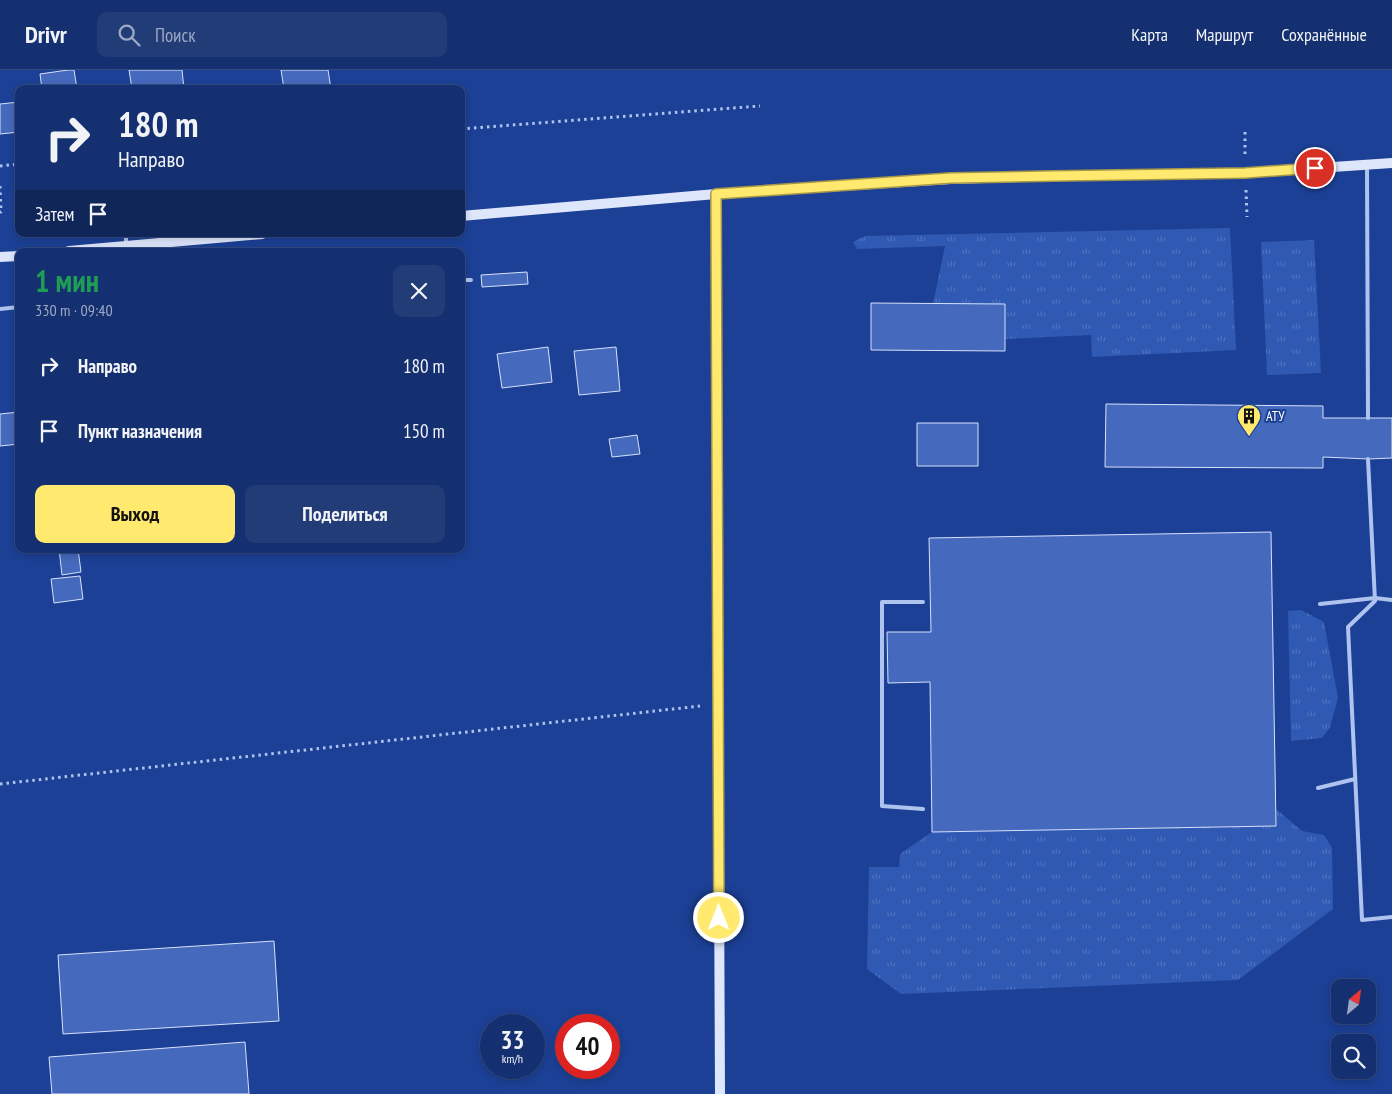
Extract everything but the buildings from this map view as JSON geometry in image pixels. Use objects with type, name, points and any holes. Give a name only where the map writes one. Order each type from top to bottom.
[{"type":"street","points":[[465,216],[716,194],[951,178],[1245,173],[1392,163]]},
{"type":"street","points":[[716,194],[720,1094]]},
{"type":"street","points":[[103,248],[228,237]]},
{"type":"street","points":[[0,257],[15,256]]},
{"type":"lane","points":[[1367,164],[1368,418]]},
{"type":"lane","points":[[126,237],[126,246]]},
{"type":"lane","points":[[465,280],[471,280]]},
{"type":"lane","points":[[0,309],[15,307]]},
{"type":"lane","points":[[1368,459],[1375,601],[1348,627],[1362,920],[1392,917]]},
{"type":"lane","points":[[1320,604],[1375,598],[1392,600]]},
{"type":"lane","points":[[923,602],[882,602],[882,806],[923,809]]},
{"type":"lane","points":[[1318,788],[1355,779]]},
{"type":"path","points":[[465,129],[760,106]]},
{"type":"path","points":[[0,166],[15,164]]},
{"type":"path","points":[[0,186],[0,212]]},
{"type":"path","points":[[0,784],[718,704]]},
{"type":"green space","points":[[1230,228],[1236,350],[1092,357],[1091,335],[1005,339],[933,304],[945,246],[857,249],[853,242],[865,236]]},
{"type":"green space","points":[[1314,240],[1321,373],[1267,375],[1261,242]]},
{"type":"green space","points":[[1301,610],[1324,622],[1338,698],[1330,727],[1322,738],[1291,741],[1288,611]]},
{"type":"green space","points":[[1276,809],[1302,831],[1324,835],[1332,848],[1333,909],[1238,980],[901,994],[867,969],[869,867],[899,867],[900,854],[932,832],[1276,826]]},
{"type":"place","name":"АТУ","points":[[1249,437]]},
{"type":"route","points":[[719,918],[716,194],[951,178],[1245,173],[1315,168]]}]
